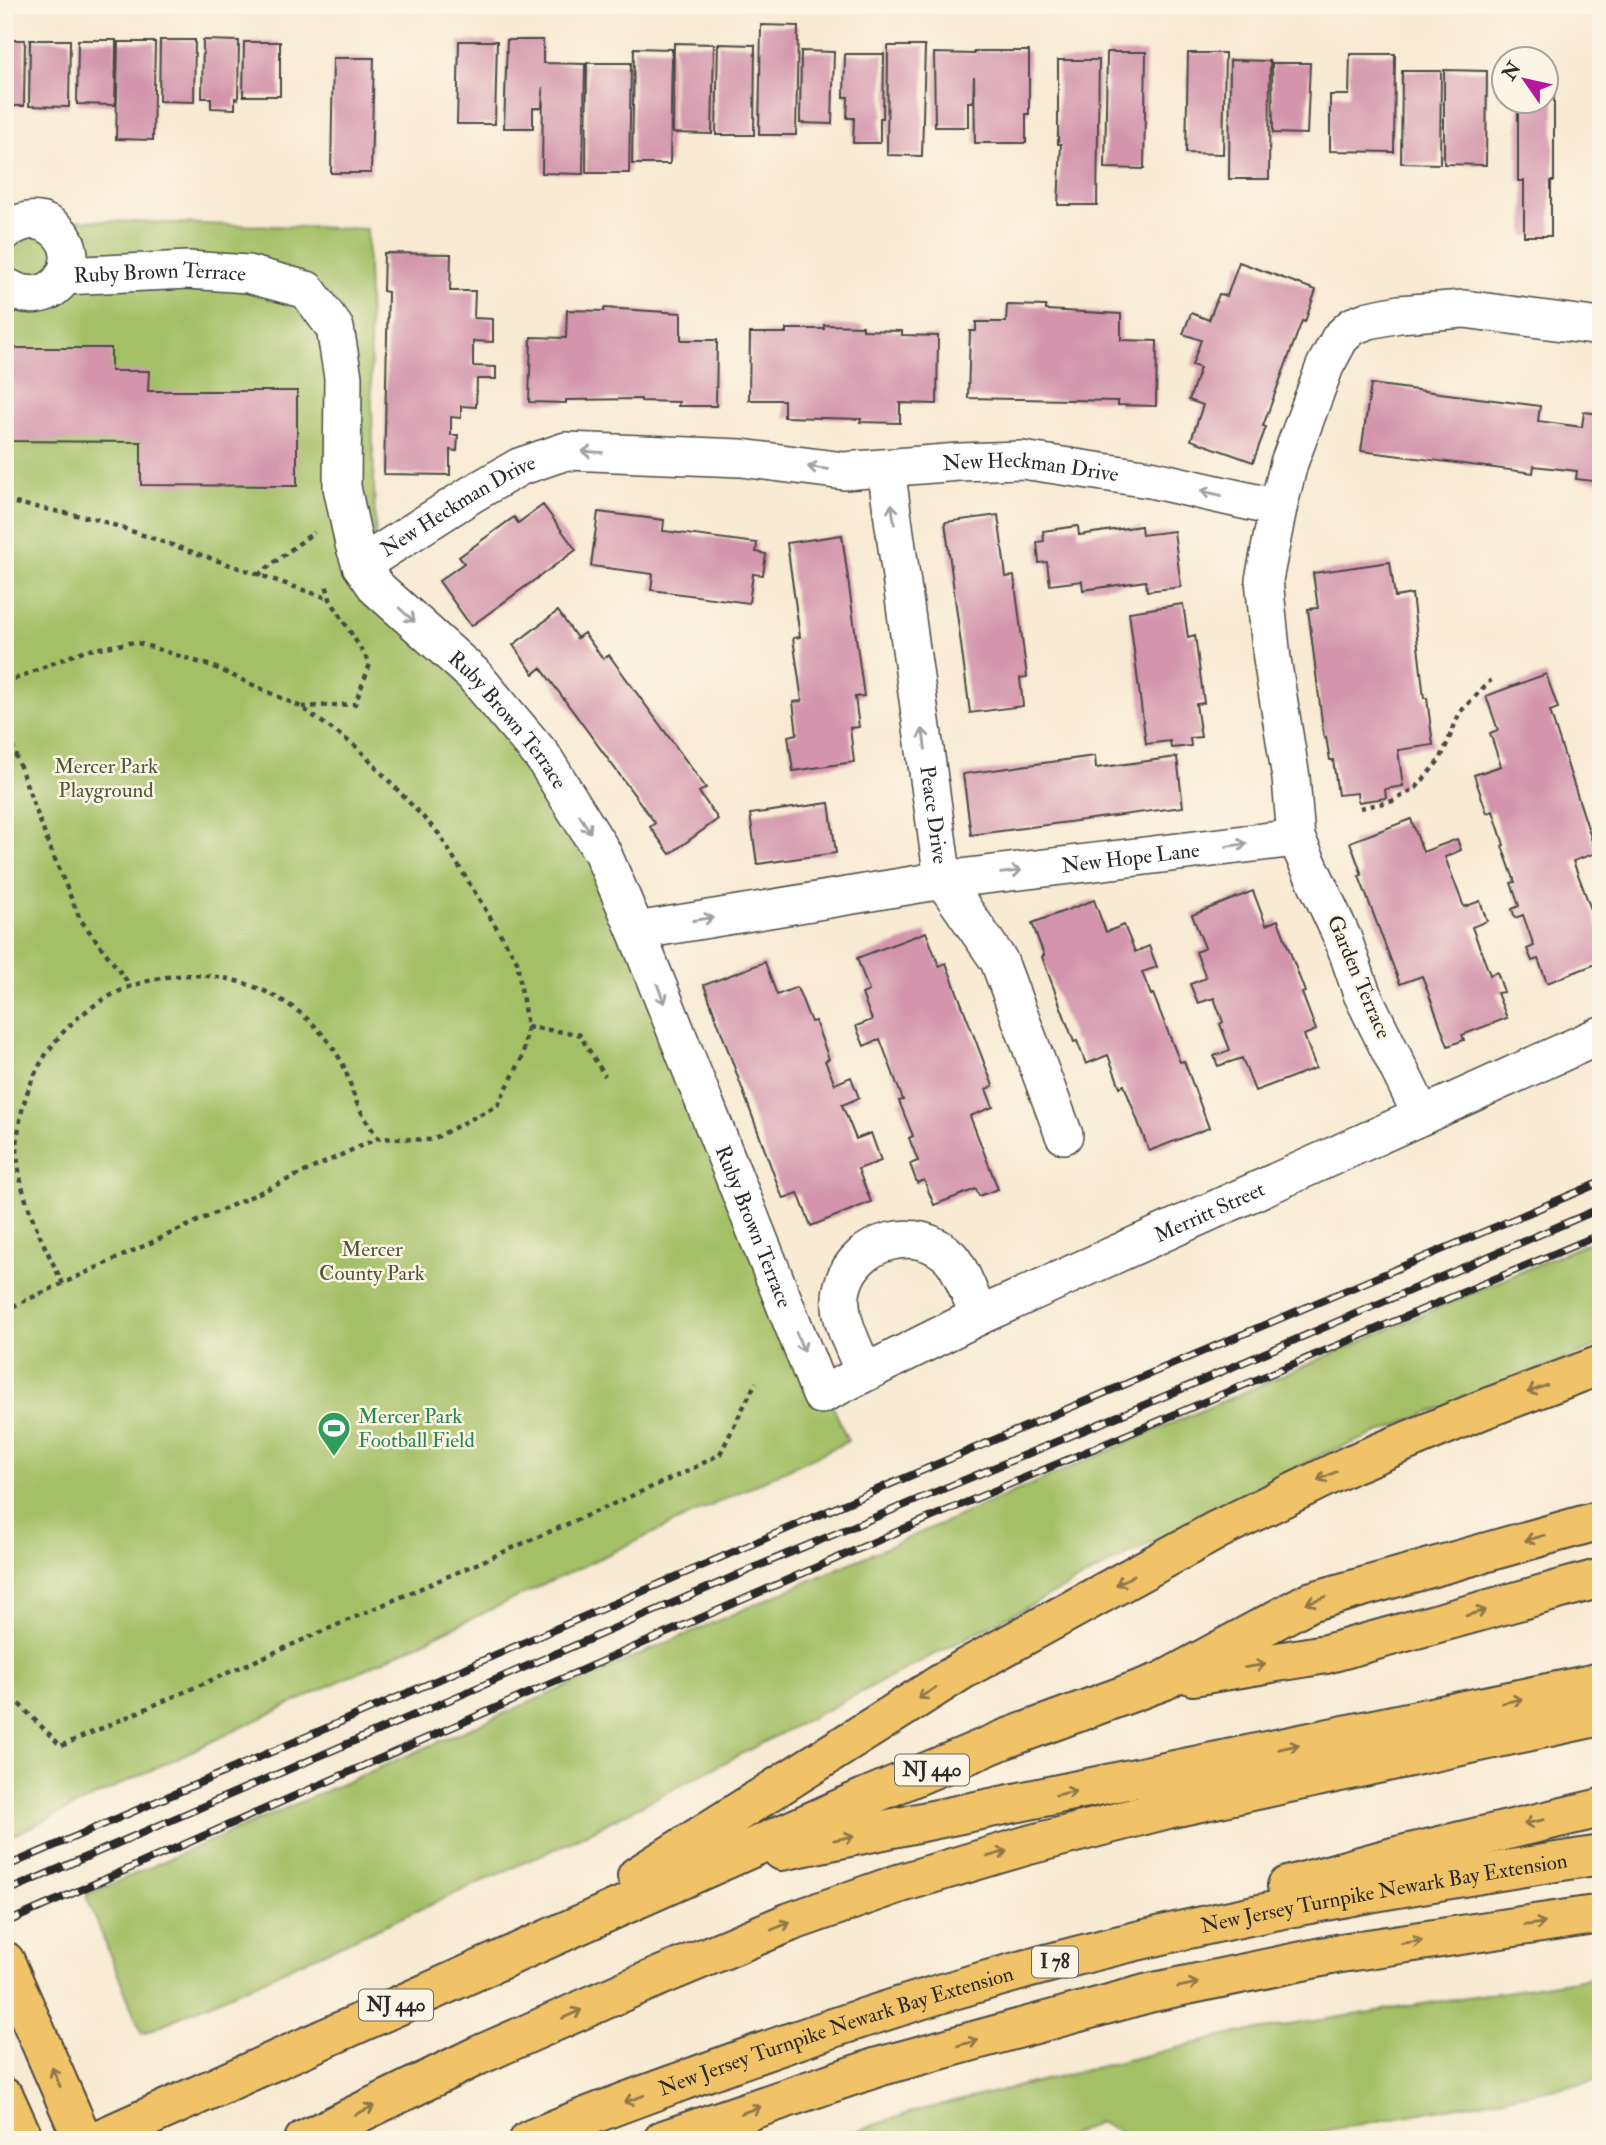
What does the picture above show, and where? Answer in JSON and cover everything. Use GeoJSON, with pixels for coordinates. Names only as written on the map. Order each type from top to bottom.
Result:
{"type":"FeatureCollection","features":[{"type":"Feature","properties":{"kind":"main road"},"geometry":{"type":"LineString","coordinates":[[523,1948],[964,1669],[1217,1530],[1352,1464],[1601,1364]]}},
{"type":"Feature","properties":{"kind":"main road","name":"NJ 440"},"geometry":{"type":"LineString","coordinates":[[97,2140],[705,1867],[1005,1739],[1163,1681],[1309,1602],[1601,1520]]}},
{"type":"Feature","properties":{"kind":"main road","name":"NJ 440"},"geometry":{"type":"LineString","coordinates":[[1163,1681],[1326,1654],[1601,1578]]}},
{"type":"Feature","properties":{"kind":"main road"},"geometry":{"type":"LineString","coordinates":[[705,1867],[1601,1682]]}},
{"type":"Feature","properties":{"kind":"main road"},"geometry":{"type":"LineString","coordinates":[[304,2140],[477,2056],[629,1989],[790,1922],[898,1884],[1025,1846],[1168,1809],[1601,1716]]}},
{"type":"Feature","properties":{"kind":"main road"},"geometry":{"type":"LineString","coordinates":[[1043,1964],[1255,1895],[1419,1850],[1601,1808]]}},
{"type":"Feature","properties":{"kind":"main road","name":"New Jersey Turnpike Newark Bay Extension"},"geometry":{"type":"LineString","coordinates":[[529,2140],[728,2064],[867,2016],[1043,1964],[1193,1929],[1409,1885],[1601,1855]]}},
{"type":"Feature","properties":{"kind":"main road"},"geometry":{"type":"LineString","coordinates":[[663,2140],[878,2067],[1149,1993],[1341,1953],[1601,1914]]}},
{"type":"Feature","properties":{"kind":"main road"},"geometry":{"type":"LineString","coordinates":[[5,1961],[83,2140]]}},
{"type":"Feature","properties":{"kind":"main road"},"geometry":{"type":"LineString","coordinates":[[5,2098],[24,2140]]}},
{"type":"Feature","properties":{"kind":"street"},"geometry":{"type":"LineString","coordinates":[[5,231],[17,223],[31,220],[46,223],[58,231],[66,243],[69,258],[64,276],[47,293],[32,296],[5,286]]}},
{"type":"Feature","properties":{"kind":"street","name":"Ruby Brown Terrace"},"geometry":{"type":"LineString","coordinates":[[64,276],[188,270],[248,274],[307,290],[335,328],[343,377],[342,486],[361,565],[377,588],[473,674],[543,757],[602,852],[821,1395]]}},
{"type":"Feature","properties":{"kind":"street"},"geometry":{"type":"LineString","coordinates":[[1296,838],[1291,778],[1272,659],[1264,580],[1289,463],[1325,366],[1340,338],[1353,326],[1369,320],[1399,314],[1464,309],[1601,327]]}},
{"type":"Feature","properties":{"kind":"street","name":"New Heckman Drive"},"geometry":{"type":"LineString","coordinates":[[361,565],[519,467],[566,451],[741,458],[844,471],[1022,460],[1150,479],[1278,508]]}},
{"type":"Feature","properties":{"kind":"street","name":"Peace Drive"},"geometry":{"type":"LineString","coordinates":[[886,468],[943,880],[999,961],[1064,1135]]}},
{"type":"Feature","properties":{"kind":"street","name":"New Hope Lane"},"geometry":{"type":"LineString","coordinates":[[636,931],[943,880],[1296,838]]}},
{"type":"Feature","properties":{"kind":"street","name":"Garden Terrace"},"geometry":{"type":"LineString","coordinates":[[1296,838],[1343,939],[1362,994],[1422,1116]]}},
{"type":"Feature","properties":{"kind":"street","name":"Merritt Street"},"geometry":{"type":"LineString","coordinates":[[821,1395],[979,1315],[1601,1035]]}},
{"type":"Feature","properties":{"kind":"street"},"geometry":{"type":"LineString","coordinates":[[864,1372],[841,1312],[842,1285],[855,1261],[877,1245],[903,1238],[930,1243],[952,1258],[979,1315]]}},
{"type":"Feature","properties":{"kind":"path"},"geometry":{"type":"LineString","coordinates":[[5,501],[96,519],[330,599]]}},
{"type":"Feature","properties":{"kind":"path"},"geometry":{"type":"LineString","coordinates":[[258,575],[314,532],[317,545]]}},
{"type":"Feature","properties":{"kind":"path"},"geometry":{"type":"LineString","coordinates":[[301,707],[355,704],[370,664],[330,599],[324,572]]}},
{"type":"Feature","properties":{"kind":"path"},"geometry":{"type":"LineString","coordinates":[[5,683],[83,651],[135,642],[214,667],[301,707],[358,748],[439,834],[517,961],[527,1027],[523,1056],[498,1105],[431,1140],[378,1138],[5,1310]]}},
{"type":"Feature","properties":{"kind":"path"},"geometry":{"type":"LineString","coordinates":[[1360,808],[1393,801],[1416,788],[1441,758],[1460,712],[1491,680]]}},
{"type":"Feature","properties":{"kind":"path"},"geometry":{"type":"LineString","coordinates":[[5,726],[48,843],[80,919],[130,985]]}},
{"type":"Feature","properties":{"kind":"path"},"geometry":{"type":"LineString","coordinates":[[64,1284],[38,1230],[21,1184],[18,1135],[28,1087],[52,1044],[78,1017],[130,985],[179,975],[228,978],[274,995],[313,1025],[343,1064],[360,1110],[378,1138]]}},
{"type":"Feature","properties":{"kind":"path"},"geometry":{"type":"LineString","coordinates":[[527,1027],[579,1034],[605,1076]]}},
{"type":"Feature","properties":{"kind":"path"},"geometry":{"type":"LineString","coordinates":[[5,1690],[61,1746],[686,1472],[720,1454],[756,1382]]}},
{"type":"Feature","properties":{"kind":"green space","name":"Mercer County Park"},"geometry":{"type":"Polygon","coordinates":[[[5,218],[367,229],[377,588],[567,788],[848,1441],[5,1839],[5,218]]]}},
{"type":"Feature","properties":{"kind":"green space"},"geometry":{"type":"Polygon","coordinates":[[[1601,1237],[1601,1345],[1322,1455],[572,1841],[142,2034],[86,1895],[1601,1237]]]}},
{"type":"Feature","properties":{"kind":"green space"},"geometry":{"type":"Polygon","coordinates":[[[1601,1976],[1601,2080],[1274,2140],[1143,2140],[1098,2122],[1062,2140],[832,2140],[909,2113],[1238,2033],[1601,1976]]]}},
{"type":"Feature","properties":{"kind":"building"},"geometry":{"type":"Polygon","coordinates":[[[761,25],[798,26],[796,135],[759,135],[761,25]]]}},
{"type":"Feature","properties":{"kind":"building"},"geometry":{"type":"Polygon","coordinates":[[[5,40],[25,40],[24,106],[5,106],[5,40]]]}},
{"type":"Feature","properties":{"kind":"building"},"geometry":{"type":"Polygon","coordinates":[[[30,40],[70,40],[69,107],[29,106],[30,40]]]}},
{"type":"Feature","properties":{"kind":"building"},"geometry":{"type":"Polygon","coordinates":[[[78,40],[116,40],[115,105],[77,104],[78,40]]]}},
{"type":"Feature","properties":{"kind":"building"},"geometry":{"type":"Polygon","coordinates":[[[160,40],[195,40],[194,102],[159,101],[160,40]]]}},
{"type":"Feature","properties":{"kind":"building"},"geometry":{"type":"Polygon","coordinates":[[[203,40],[239,41],[238,99],[235,98],[235,109],[211,108],[211,98],[202,98],[203,40]]]}},
{"type":"Feature","properties":{"kind":"building"},"geometry":{"type":"Polygon","coordinates":[[[507,40],[543,40],[543,63],[585,64],[583,174],[542,173],[543,87],[542,108],[533,108],[533,128],[504,128],[507,40]]]}},
{"type":"Feature","properties":{"kind":"building"},"geometry":{"type":"Polygon","coordinates":[[[459,41],[497,41],[495,124],[457,124],[459,41]]]}},
{"type":"Feature","properties":{"kind":"building"},"geometry":{"type":"Polygon","coordinates":[[[118,42],[155,42],[153,140],[116,139],[118,42]]]}},
{"type":"Feature","properties":{"kind":"building"},"geometry":{"type":"Polygon","coordinates":[[[244,42],[280,42],[280,96],[243,96],[244,42]]]}},
{"type":"Feature","properties":{"kind":"building"},"geometry":{"type":"Polygon","coordinates":[[[674,43],[714,44],[712,134],[673,133],[674,43]]]}},
{"type":"Feature","properties":{"kind":"building"},"geometry":{"type":"Polygon","coordinates":[[[718,44],[755,45],[754,135],[716,135],[718,44]]]}},
{"type":"Feature","properties":{"kind":"building"},"geometry":{"type":"Polygon","coordinates":[[[888,46],[925,46],[922,156],[887,155],[888,46]]]}},
{"type":"Feature","properties":{"kind":"building"},"geometry":{"type":"Polygon","coordinates":[[[634,48],[672,49],[670,164],[632,164],[634,48]]]}},
{"type":"Feature","properties":{"kind":"building"},"geometry":{"type":"Polygon","coordinates":[[[801,51],[834,52],[832,124],[800,123],[801,51]]]}},
{"type":"Feature","properties":{"kind":"building"},"geometry":{"type":"Polygon","coordinates":[[[974,51],[1029,51],[1026,143],[975,143],[974,76],[973,102],[968,102],[968,127],[935,127],[934,53],[974,54],[974,51]]]}},
{"type":"Feature","properties":{"kind":"building"},"geometry":{"type":"Polygon","coordinates":[[[1107,52],[1146,52],[1144,169],[1105,168],[1107,52]]]}},
{"type":"Feature","properties":{"kind":"building"},"geometry":{"type":"Polygon","coordinates":[[[1188,53],[1225,53],[1223,154],[1186,153],[1188,53]]]}},
{"type":"Feature","properties":{"kind":"building"},"geometry":{"type":"Polygon","coordinates":[[[845,54],[884,54],[880,143],[853,143],[854,118],[847,118],[848,97],[844,97],[845,54]]]}},
{"type":"Feature","properties":{"kind":"building"},"geometry":{"type":"Polygon","coordinates":[[[1350,54],[1395,54],[1394,152],[1330,151],[1330,95],[1349,95],[1350,54]]]}},
{"type":"Feature","properties":{"kind":"building"},"geometry":{"type":"Polygon","coordinates":[[[333,58],[374,58],[371,173],[331,173],[333,58]]]}},
{"type":"Feature","properties":{"kind":"building"},"geometry":{"type":"Polygon","coordinates":[[[1058,60],[1099,60],[1097,205],[1058,205],[1061,144],[1058,144],[1058,60]]]}},
{"type":"Feature","properties":{"kind":"building"},"geometry":{"type":"Polygon","coordinates":[[[1230,60],[1270,61],[1269,179],[1229,179],[1230,60]]]}},
{"type":"Feature","properties":{"kind":"building"},"geometry":{"type":"Polygon","coordinates":[[[587,63],[631,63],[629,173],[586,173],[587,63]]]}},
{"type":"Feature","properties":{"kind":"building"},"geometry":{"type":"Polygon","coordinates":[[[1272,63],[1310,63],[1307,134],[1273,133],[1272,63]]]}},
{"type":"Feature","properties":{"kind":"building"},"geometry":{"type":"Polygon","coordinates":[[[1444,70],[1487,71],[1486,165],[1444,164],[1444,70]]]}},
{"type":"Feature","properties":{"kind":"building"},"geometry":{"type":"Polygon","coordinates":[[[1402,71],[1441,71],[1440,164],[1401,163],[1402,71]]]}},
{"type":"Feature","properties":{"kind":"building"},"geometry":{"type":"Polygon","coordinates":[[[1518,116],[1554,116],[1551,236],[1524,236],[1524,181],[1518,181],[1518,116]]]}},
{"type":"Feature","properties":{"kind":"building"},"geometry":{"type":"Polygon","coordinates":[[[384,253],[451,254],[450,291],[475,291],[474,318],[493,319],[493,342],[473,341],[473,366],[496,367],[496,379],[477,379],[476,407],[461,406],[461,418],[451,417],[451,435],[458,435],[457,451],[450,450],[450,475],[384,474],[388,292],[383,291],[384,253]]]}},
{"type":"Feature","properties":{"kind":"building"},"geometry":{"type":"Polygon","coordinates":[[[1239,262],[1316,290],[1263,426],[1266,427],[1253,462],[1191,440],[1203,405],[1189,400],[1200,368],[1192,365],[1201,340],[1183,334],[1191,313],[1209,320],[1219,294],[1227,296],[1239,262]]]}},
{"type":"Feature","properties":{"kind":"building"},"geometry":{"type":"Polygon","coordinates":[[[1007,305],[1121,314],[1121,340],[1157,341],[1156,406],[1118,405],[1118,401],[968,398],[970,331],[976,331],[976,322],[1006,322],[1007,305]]]}},
{"type":"Feature","properties":{"kind":"building"},"geometry":{"type":"Polygon","coordinates":[[[604,308],[681,313],[681,340],[717,340],[716,406],[678,406],[679,402],[641,399],[529,402],[531,337],[566,338],[567,310],[604,311],[604,308]]]}},
{"type":"Feature","properties":{"kind":"building"},"geometry":{"type":"Polygon","coordinates":[[[824,325],[863,326],[863,330],[902,331],[902,335],[938,336],[937,404],[900,403],[900,423],[784,417],[784,400],[749,400],[750,333],[824,329],[824,325]]]}},
{"type":"Feature","properties":{"kind":"building"},"geometry":{"type":"Polygon","coordinates":[[[5,348],[111,348],[111,371],[149,371],[148,391],[297,391],[297,486],[141,485],[141,442],[5,441],[5,348]]]}},
{"type":"Feature","properties":{"kind":"building"},"geometry":{"type":"Polygon","coordinates":[[[1371,384],[1540,406],[1538,421],[1582,427],[1584,412],[1601,414],[1601,482],[1576,479],[1577,471],[1534,466],[1533,473],[1361,451],[1371,384]]]}},
{"type":"Feature","properties":{"kind":"building"},"geometry":{"type":"Polygon","coordinates":[[[543,505],[576,550],[471,626],[439,581],[464,563],[459,557],[514,517],[518,523],[543,505]]]}},
{"type":"Feature","properties":{"kind":"building"},"geometry":{"type":"Polygon","coordinates":[[[598,512],[664,520],[663,531],[757,543],[756,552],[766,554],[763,575],[753,574],[749,603],[651,590],[653,574],[591,566],[598,512]]]}},
{"type":"Feature","properties":{"kind":"building"},"geometry":{"type":"Polygon","coordinates":[[[998,515],[1006,577],[1014,576],[1027,677],[1020,678],[1023,706],[970,713],[945,522],[998,515]]]}},
{"type":"Feature","properties":{"kind":"building"},"geometry":{"type":"Polygon","coordinates":[[[1078,526],[1079,535],[1141,526],[1142,535],[1174,531],[1181,587],[1147,591],[1146,581],[1083,590],[1082,581],[1050,585],[1047,562],[1039,563],[1037,542],[1044,541],[1043,531],[1078,526]]]}},
{"type":"Feature","properties":{"kind":"building"},"geometry":{"type":"Polygon","coordinates":[[[842,535],[864,696],[855,697],[859,727],[850,728],[854,762],[793,771],[788,736],[797,734],[793,702],[802,701],[793,638],[800,637],[787,543],[842,535]]]}},
{"type":"Feature","properties":{"kind":"building"},"geometry":{"type":"Polygon","coordinates":[[[1390,562],[1395,597],[1412,594],[1424,698],[1427,698],[1433,745],[1398,750],[1403,786],[1385,789],[1386,798],[1358,802],[1357,793],[1338,795],[1333,760],[1330,760],[1326,737],[1324,738],[1308,609],[1318,608],[1313,573],[1390,562]]]}},
{"type":"Feature","properties":{"kind":"building"},"geometry":{"type":"Polygon","coordinates":[[[1183,604],[1188,637],[1195,635],[1204,703],[1196,704],[1201,737],[1190,738],[1191,746],[1171,748],[1170,741],[1146,744],[1129,612],[1183,604]]]}},
{"type":"Feature","properties":{"kind":"building"},"geometry":{"type":"Polygon","coordinates":[[[558,611],[577,638],[584,633],[603,659],[609,655],[706,788],[699,792],[718,819],[670,854],[650,827],[655,823],[541,668],[534,674],[513,645],[558,611]]]}},
{"type":"Feature","properties":{"kind":"building"},"geometry":{"type":"Polygon","coordinates":[[[1546,674],[1558,708],[1550,711],[1596,853],[1573,861],[1601,936],[1601,962],[1547,983],[1538,959],[1532,961],[1527,949],[1534,946],[1523,915],[1515,918],[1512,909],[1519,906],[1511,883],[1515,882],[1493,811],[1487,813],[1474,775],[1501,766],[1490,733],[1498,730],[1486,696],[1546,674]]]}},
{"type":"Feature","properties":{"kind":"building"},"geometry":{"type":"Polygon","coordinates":[[[1095,756],[1096,768],[1177,757],[1183,807],[971,835],[963,774],[1095,756]]]}},
{"type":"Feature","properties":{"kind":"building"},"geometry":{"type":"Polygon","coordinates":[[[829,803],[836,853],[757,864],[750,814],[829,803]]]}},
{"type":"Feature","properties":{"kind":"building"},"geometry":{"type":"Polygon","coordinates":[[[1411,819],[1423,852],[1457,839],[1461,850],[1445,857],[1464,907],[1480,901],[1487,921],[1472,927],[1490,975],[1497,972],[1504,992],[1497,993],[1507,1018],[1462,1035],[1464,1040],[1448,1046],[1422,976],[1400,984],[1359,876],[1362,875],[1350,842],[1411,819]]]}},
{"type":"Feature","properties":{"kind":"building"},"geometry":{"type":"Polygon","coordinates":[[[1253,891],[1266,925],[1278,920],[1316,1030],[1304,1035],[1316,1068],[1255,1091],[1242,1058],[1218,1066],[1214,1056],[1230,1050],[1220,1024],[1223,1022],[1214,998],[1198,1003],[1190,984],[1206,978],[1196,952],[1205,948],[1192,915],[1253,891]]]}},
{"type":"Feature","properties":{"kind":"building"},"geometry":{"type":"Polygon","coordinates":[[[1094,900],[1106,932],[1124,925],[1135,952],[1149,946],[1157,967],[1142,972],[1180,1062],[1184,1061],[1209,1128],[1149,1151],[1124,1085],[1120,1087],[1108,1055],[1086,1064],[1077,1041],[1074,1042],[1032,923],[1094,900]]]}},
{"type":"Feature","properties":{"kind":"building"},"geometry":{"type":"Polygon","coordinates":[[[926,932],[939,966],[946,963],[993,1086],[986,1089],[993,1107],[970,1116],[998,1189],[979,1196],[976,1189],[934,1205],[924,1180],[917,1183],[910,1164],[918,1161],[909,1138],[913,1136],[899,1101],[903,1100],[880,1039],[864,1046],[856,1026],[872,1020],[862,994],[869,991],[857,958],[926,932]]]}},
{"type":"Feature","properties":{"kind":"building"},"geometry":{"type":"Polygon","coordinates":[[[765,962],[777,995],[797,987],[811,1022],[815,1021],[829,1059],[825,1061],[835,1084],[851,1077],[859,1098],[842,1105],[856,1139],[871,1133],[881,1161],[858,1169],[871,1202],[811,1226],[798,1193],[784,1198],[781,1194],[704,985],[765,962]]]}},
{"type":"Feature","properties":{"kind":"railway"},"geometry":{"type":"LineString","coordinates":[[5,1867],[893,1483],[1601,1182]]}},
{"type":"Feature","properties":{"kind":"railway"},"geometry":{"type":"LineString","coordinates":[[5,1892],[770,1561],[1135,1409],[1601,1208]]}},
{"type":"Feature","properties":{"kind":"railway"},"geometry":{"type":"LineString","coordinates":[[5,1923],[906,1528],[1601,1234]]}},
{"type":"Feature","properties":{"kind":"place","name":"Mercer Park Football Field"},"geometry":{"type":"Point","coordinates":[334,1458]}},
{"type":"Feature","properties":{"kind":"park label","name":"Mercer Park Playground"},"geometry":{"type":"Point","coordinates":[106,778]}}]}
